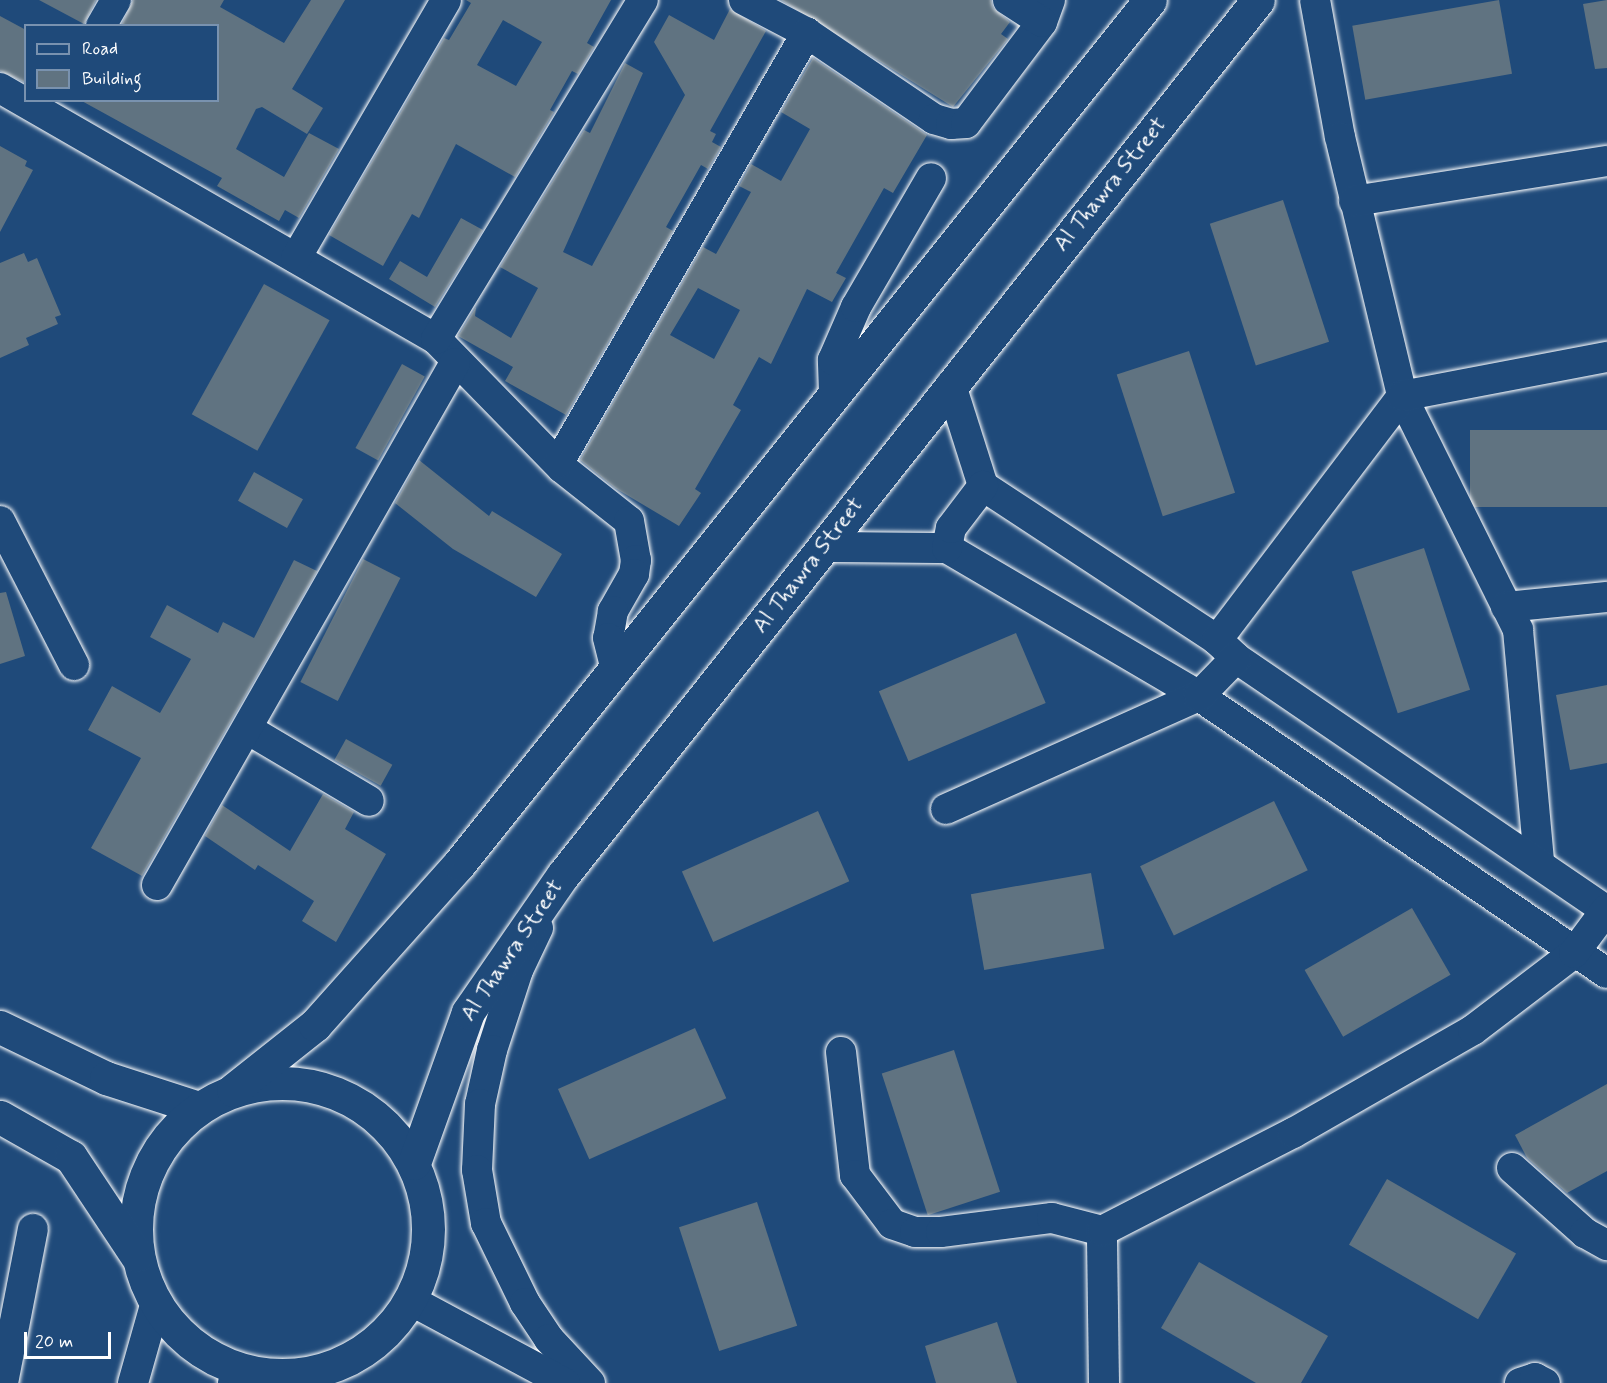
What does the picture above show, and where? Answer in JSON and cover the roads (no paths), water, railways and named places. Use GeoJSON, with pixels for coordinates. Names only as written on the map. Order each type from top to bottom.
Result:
{"type":"FeatureCollection","features":[{"type":"Feature","properties":{"kind":"main road"},"geometry":{"type":"LineString","coordinates":[[137,1258],[136,1214],[147,1171],[170,1134],[199,1108],[232,1090],[315,1025],[459,864],[1150,0]]}},
{"type":"Feature","properties":{"kind":"main road","name":"Al Thawra Street"},"geometry":{"type":"LineString","coordinates":[[414,1163],[468,1012],[563,875],[1258,0]]}},
{"type":"Feature","properties":{"kind":"main road"},"geometry":{"type":"LineString","coordinates":[[0,1028],[106,1078],[199,1108]]}},
{"type":"Feature","properties":{"kind":"main road"},"geometry":{"type":"LineString","coordinates":[[0,1117],[71,1157],[137,1258],[155,1305],[180,1336],[246,1380],[297,1376],[342,1363],[382,1337],[410,1300],[426,1256],[428,1209],[414,1163],[390,1128],[356,1101],[317,1086],[274,1082],[232,1090]]}},
{"type":"Feature","properties":{"kind":"street"},"geometry":{"type":"LineString","coordinates":[[102,24],[116,0]]}},
{"type":"Feature","properties":{"kind":"street"},"geometry":{"type":"LineString","coordinates":[[296,258],[446,0]]}},
{"type":"Feature","properties":{"kind":"street"},"geometry":{"type":"LineString","coordinates":[[436,339],[643,0]]}},
{"type":"Feature","properties":{"kind":"street"},"geometry":{"type":"LineString","coordinates":[[744,0],[807,33],[934,119],[951,124],[966,123],[1046,11],[1008,0]]}},
{"type":"Feature","properties":{"kind":"street"},"geometry":{"type":"LineString","coordinates":[[1315,0],[1354,201],[1402,396],[1518,630],[1539,863]]}},
{"type":"Feature","properties":{"kind":"street"},"geometry":{"type":"LineString","coordinates":[[559,462],[807,33]]}},
{"type":"Feature","properties":{"kind":"street"},"geometry":{"type":"LineString","coordinates":[[0,88],[24,97]]}},
{"type":"Feature","properties":{"kind":"street"},"geometry":{"type":"LineString","coordinates":[[36,102],[52,108],[296,258],[436,339],[455,363],[559,462],[629,521],[633,534],[634,574],[613,611],[608,638],[615,667]]}},
{"type":"Feature","properties":{"kind":"street"},"geometry":{"type":"LineString","coordinates":[[1354,201],[1607,161]]}},
{"type":"Feature","properties":{"kind":"street"},"geometry":{"type":"LineString","coordinates":[[834,393],[833,360],[856,307],[931,178]]}},
{"type":"Feature","properties":{"kind":"street"},"geometry":{"type":"LineString","coordinates":[[946,809],[1199,696],[1226,649],[1402,396],[1607,357]]}},
{"type":"Feature","properties":{"kind":"street"},"geometry":{"type":"LineString","coordinates":[[157,885],[249,729],[455,363]]}},
{"type":"Feature","properties":{"kind":"street"},"geometry":{"type":"LineString","coordinates":[[841,1052],[855,1175],[892,1224],[915,1232],[940,1232],[1052,1218],[1102,1231],[1293,1133],[1473,1030],[1574,953],[1606,910],[1226,649],[983,486],[951,385]]}},
{"type":"Feature","properties":{"kind":"street"},"geometry":{"type":"LineString","coordinates":[[947,548],[960,513],[983,486]]}},
{"type":"Feature","properties":{"kind":"street"},"geometry":{"type":"LineString","coordinates":[[2,530],[74,665]]}},
{"type":"Feature","properties":{"kind":"street"},"geometry":{"type":"LineString","coordinates":[[824,547],[947,548],[1199,696],[1574,953],[1607,973]]}},
{"type":"Feature","properties":{"kind":"street"},"geometry":{"type":"LineString","coordinates":[[1506,607],[1607,597]]}},
{"type":"Feature","properties":{"kind":"street"},"geometry":{"type":"LineString","coordinates":[[249,729],[369,801]]}},
{"type":"Feature","properties":{"kind":"street"},"geometry":{"type":"LineString","coordinates":[[563,875],[518,970],[492,1050],[480,1104],[477,1170],[486,1223],[525,1303],[549,1339],[590,1383]]}},
{"type":"Feature","properties":{"kind":"street"},"geometry":{"type":"LineString","coordinates":[[1512,1168],[1585,1233],[1607,1245]]}},
{"type":"Feature","properties":{"kind":"street"},"geometry":{"type":"LineString","coordinates":[[4,1369],[33,1229]]}},
{"type":"Feature","properties":{"kind":"street"},"geometry":{"type":"LineString","coordinates":[[1102,1231],[1104,1383]]}},
{"type":"Feature","properties":{"kind":"street"},"geometry":{"type":"LineString","coordinates":[[410,1300],[565,1383]]}},
{"type":"Feature","properties":{"kind":"street"},"geometry":{"type":"LineString","coordinates":[[133,1383],[155,1305]]}},
{"type":"Feature","properties":{"kind":"street"},"geometry":{"type":"LineString","coordinates":[[1520,1383],[1535,1378],[1545,1383]]}}]}
